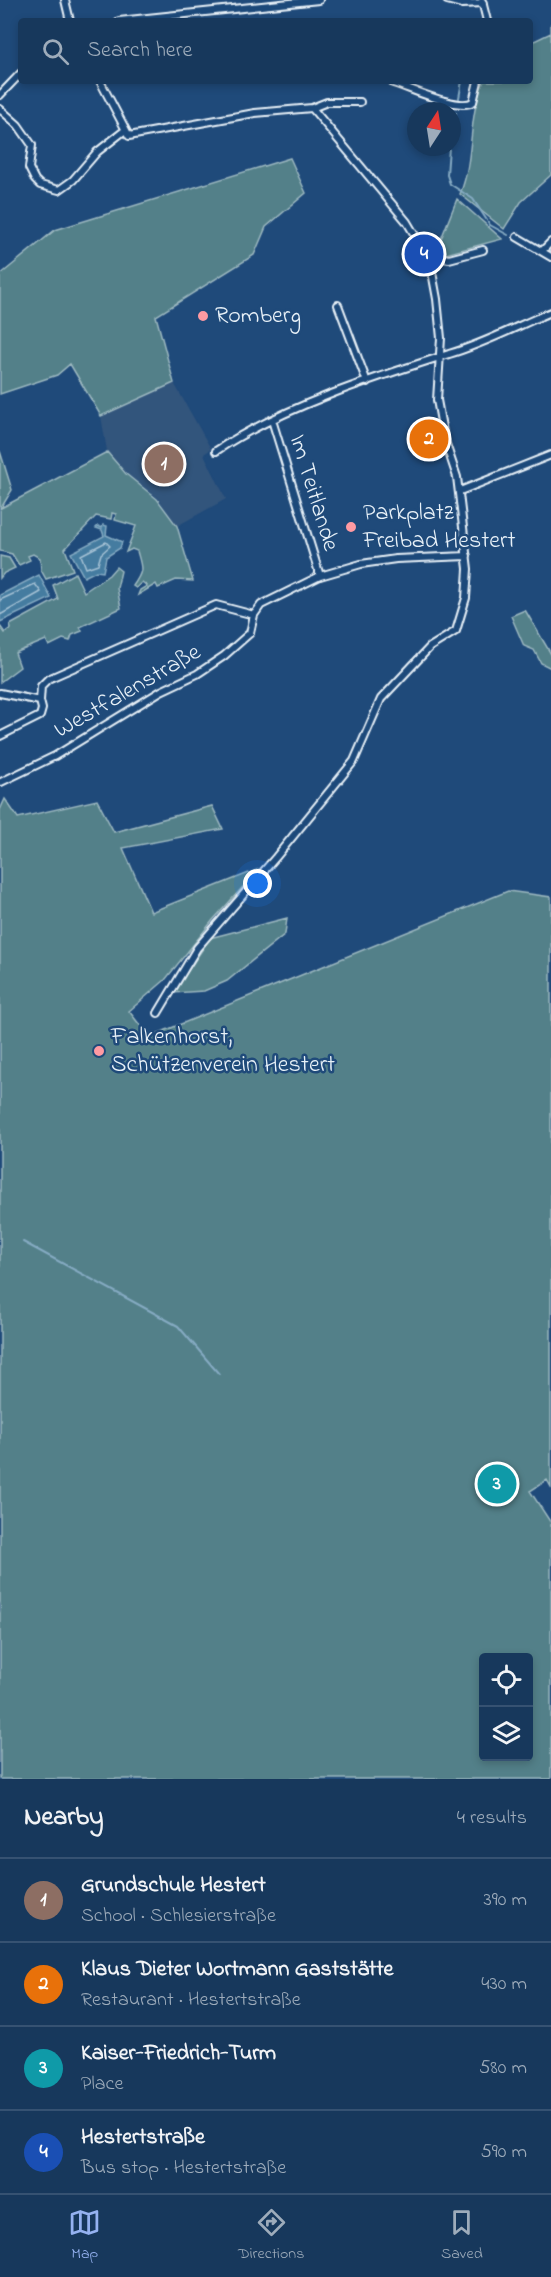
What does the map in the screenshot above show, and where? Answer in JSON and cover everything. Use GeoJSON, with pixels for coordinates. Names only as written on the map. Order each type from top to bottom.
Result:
{"type":"FeatureCollection","features":[{"type":"Feature","properties":{"kind":"street"},"geometry":{"type":"LineString","coordinates":[[65,0],[69,18]]}},
{"type":"Feature","properties":{"kind":"street"},"geometry":{"type":"LineString","coordinates":[[148,18],[319,0]]}},
{"type":"Feature","properties":{"kind":"street"},"geometry":{"type":"LineString","coordinates":[[447,0],[462,3],[482,2],[487,18]]}},
{"type":"Feature","properties":{"kind":"street"},"geometry":{"type":"LineString","coordinates":[[0,94],[18,76]]}},
{"type":"Feature","properties":{"kind":"street"},"geometry":{"type":"LineString","coordinates":[[101,84],[124,131],[133,137],[255,113],[312,108],[327,102],[360,102]]}},
{"type":"Feature","properties":{"kind":"street"},"geometry":{"type":"LineString","coordinates":[[396,84],[455,104],[469,105],[473,102],[477,84]]}},
{"type":"Feature","properties":{"kind":"street"},"geometry":{"type":"LineString","coordinates":[[158,1013],[197,948],[276,857],[354,761],[381,699],[430,647],[456,631],[466,598],[467,556],[460,491],[439,417],[437,400],[440,356],[437,298],[427,260],[407,222],[312,108]]}},
{"type":"Feature","properties":{"kind":"street"},"geometry":{"type":"LineString","coordinates":[[0,109],[18,125],[32,145],[29,168],[40,185],[53,190],[65,188],[97,152],[124,131]]}},
{"type":"Feature","properties":{"kind":"street"},"geometry":{"type":"LineString","coordinates":[[517,237],[551,257]]}},
{"type":"Feature","properties":{"kind":"street"},"geometry":{"type":"LineString","coordinates":[[542,251],[551,242]]}},
{"type":"Feature","properties":{"kind":"street"},"geometry":{"type":"LineString","coordinates":[[427,260],[438,257],[449,259],[483,250]]}},
{"type":"Feature","properties":{"kind":"street"},"geometry":{"type":"LineString","coordinates":[[338,305],[367,382]]}},
{"type":"Feature","properties":{"kind":"street"},"geometry":{"type":"LineString","coordinates":[[216,451],[248,430],[272,420],[367,382],[475,344],[551,312]]}},
{"type":"Feature","properties":{"kind":"street","name":"Im Teitlande"},"geometry":{"type":"LineString","coordinates":[[272,420],[320,576]]}},
{"type":"Feature","properties":{"kind":"street"},"geometry":{"type":"LineString","coordinates":[[460,491],[551,455]]}},
{"type":"Feature","properties":{"kind":"street","name":"Westfalenstraße"},"geometry":{"type":"LineString","coordinates":[[1,782],[55,756],[161,691],[197,674],[224,656],[250,633],[254,615],[261,605],[320,576],[361,564],[396,559],[467,556]]}},
{"type":"Feature","properties":{"kind":"street","name":"Westfalenstraße"},"geometry":{"type":"LineString","coordinates":[[0,736],[40,716],[41,686],[48,679],[216,605],[254,615]]}},
{"type":"Feature","properties":{"kind":"street","name":"Westfalenstraße"},"geometry":{"type":"LineString","coordinates":[[0,693],[40,701]]}},
{"type":"Feature","properties":{"kind":"shaded area"},"geometry":{"type":"Polygon","coordinates":[[[174,383],[211,449],[204,454],[226,499],[177,526],[158,498],[127,474],[107,451],[101,416],[174,383]]]}},
{"type":"Feature","properties":{"kind":"green space"},"geometry":{"type":"Polygon","coordinates":[[[551,33],[551,175],[521,202],[504,229],[460,194],[468,166],[475,109],[483,84],[533,84],[533,42],[551,33]]]}},
{"type":"Feature","properties":{"kind":"green space"},"geometry":{"type":"Polygon","coordinates":[[[290,158],[306,193],[266,227],[254,255],[156,316],[174,383],[101,416],[70,364],[57,375],[0,394],[0,275],[55,230],[290,158]]]}},
{"type":"Feature","properties":{"kind":"green space"},"geometry":{"type":"Polygon","coordinates":[[[457,199],[502,239],[446,254],[439,244],[457,199]]]}},
{"type":"Feature","properties":{"kind":"green space"},"geometry":{"type":"Polygon","coordinates":[[[0,451],[12,490],[1,508],[107,452],[126,474],[157,499],[177,526],[193,581],[176,580],[158,588],[156,584],[138,595],[140,590],[147,586],[142,582],[136,588],[133,586],[140,573],[140,562],[137,551],[132,549],[126,552],[136,526],[115,520],[116,514],[112,513],[111,519],[96,516],[65,549],[73,570],[46,579],[41,570],[40,558],[33,554],[28,556],[30,560],[19,565],[12,554],[0,551],[0,451]]]}},
{"type":"Feature","properties":{"kind":"green space"},"geometry":{"type":"Polygon","coordinates":[[[0,556],[9,558],[15,568],[4,573],[0,578],[0,556]]]}},
{"type":"Feature","properties":{"kind":"green space"},"geometry":{"type":"Polygon","coordinates":[[[116,567],[121,571],[117,588],[121,608],[80,627],[82,631],[72,635],[70,641],[63,639],[49,646],[46,640],[15,653],[20,667],[0,682],[0,626],[5,633],[11,629],[10,625],[58,599],[53,585],[75,573],[84,592],[109,575],[116,567]]]}},
{"type":"Feature","properties":{"kind":"green space"},"geometry":{"type":"Polygon","coordinates":[[[525,610],[551,654],[551,668],[541,663],[534,650],[524,646],[511,616],[525,610]]]}},
{"type":"Feature","properties":{"kind":"green space"},"geometry":{"type":"Polygon","coordinates":[[[5,799],[18,818],[97,800],[114,832],[212,806],[223,829],[123,848],[151,912],[259,869],[213,920],[165,980],[129,1011],[149,1037],[508,891],[551,897],[551,1487],[547,1480],[530,1491],[551,1523],[551,1779],[0,1779],[0,810],[5,799]]]}},
{"type":"Feature","properties":{"kind":"green space"},"geometry":{"type":"Polygon","coordinates":[[[287,918],[285,934],[227,981],[204,991],[173,993],[210,938],[287,918]]]}},
{"type":"Feature","properties":{"kind":"water"},"geometry":{"type":"Polygon","coordinates":[[[103,525],[107,526],[106,535],[122,542],[120,548],[106,557],[103,572],[96,571],[84,577],[71,553],[104,536],[102,530],[96,528],[98,526],[102,528],[103,525]]]}},
{"type":"Feature","properties":{"kind":"water"},"geometry":{"type":"Polygon","coordinates":[[[39,575],[51,598],[0,622],[0,595],[39,575]]]}},
{"type":"Feature","properties":{"kind":"waterway"},"geometry":{"type":"LineString","coordinates":[[459,98],[461,84]]}},
{"type":"Feature","properties":{"kind":"waterway"},"geometry":{"type":"LineString","coordinates":[[448,156],[447,175],[450,184],[473,199],[490,225],[508,235]]}},
{"type":"Feature","properties":{"kind":"waterway"},"geometry":{"type":"LineString","coordinates":[[23,1242],[178,1326],[219,1374]]}},
{"type":"Feature","properties":{"kind":"place","name":"Hestertstraße"},"geometry":{"type":"Point","coordinates":[424,254]}},
{"type":"Feature","properties":{"kind":"place","name":"Romberg"},"geometry":{"type":"Point","coordinates":[203,316]}},
{"type":"Feature","properties":{"kind":"place","name":"Klaus Dieter Wortmann Gaststätte"},"geometry":{"type":"Point","coordinates":[429,439]}},
{"type":"Feature","properties":{"kind":"place","name":"Grundschule Hestert"},"geometry":{"type":"Point","coordinates":[164,464]}},
{"type":"Feature","properties":{"kind":"place","name":"Parkplatz Freibad Hestert"},"geometry":{"type":"Point","coordinates":[351,527]}},
{"type":"Feature","properties":{"kind":"place","name":"Falkenhorst, Schützenverein Hestert"},"geometry":{"type":"Point","coordinates":[99,1051]}},
{"type":"Feature","properties":{"kind":"place","name":"Kaiser-Friedrich-Turm"},"geometry":{"type":"Point","coordinates":[497,1484]}}]}
